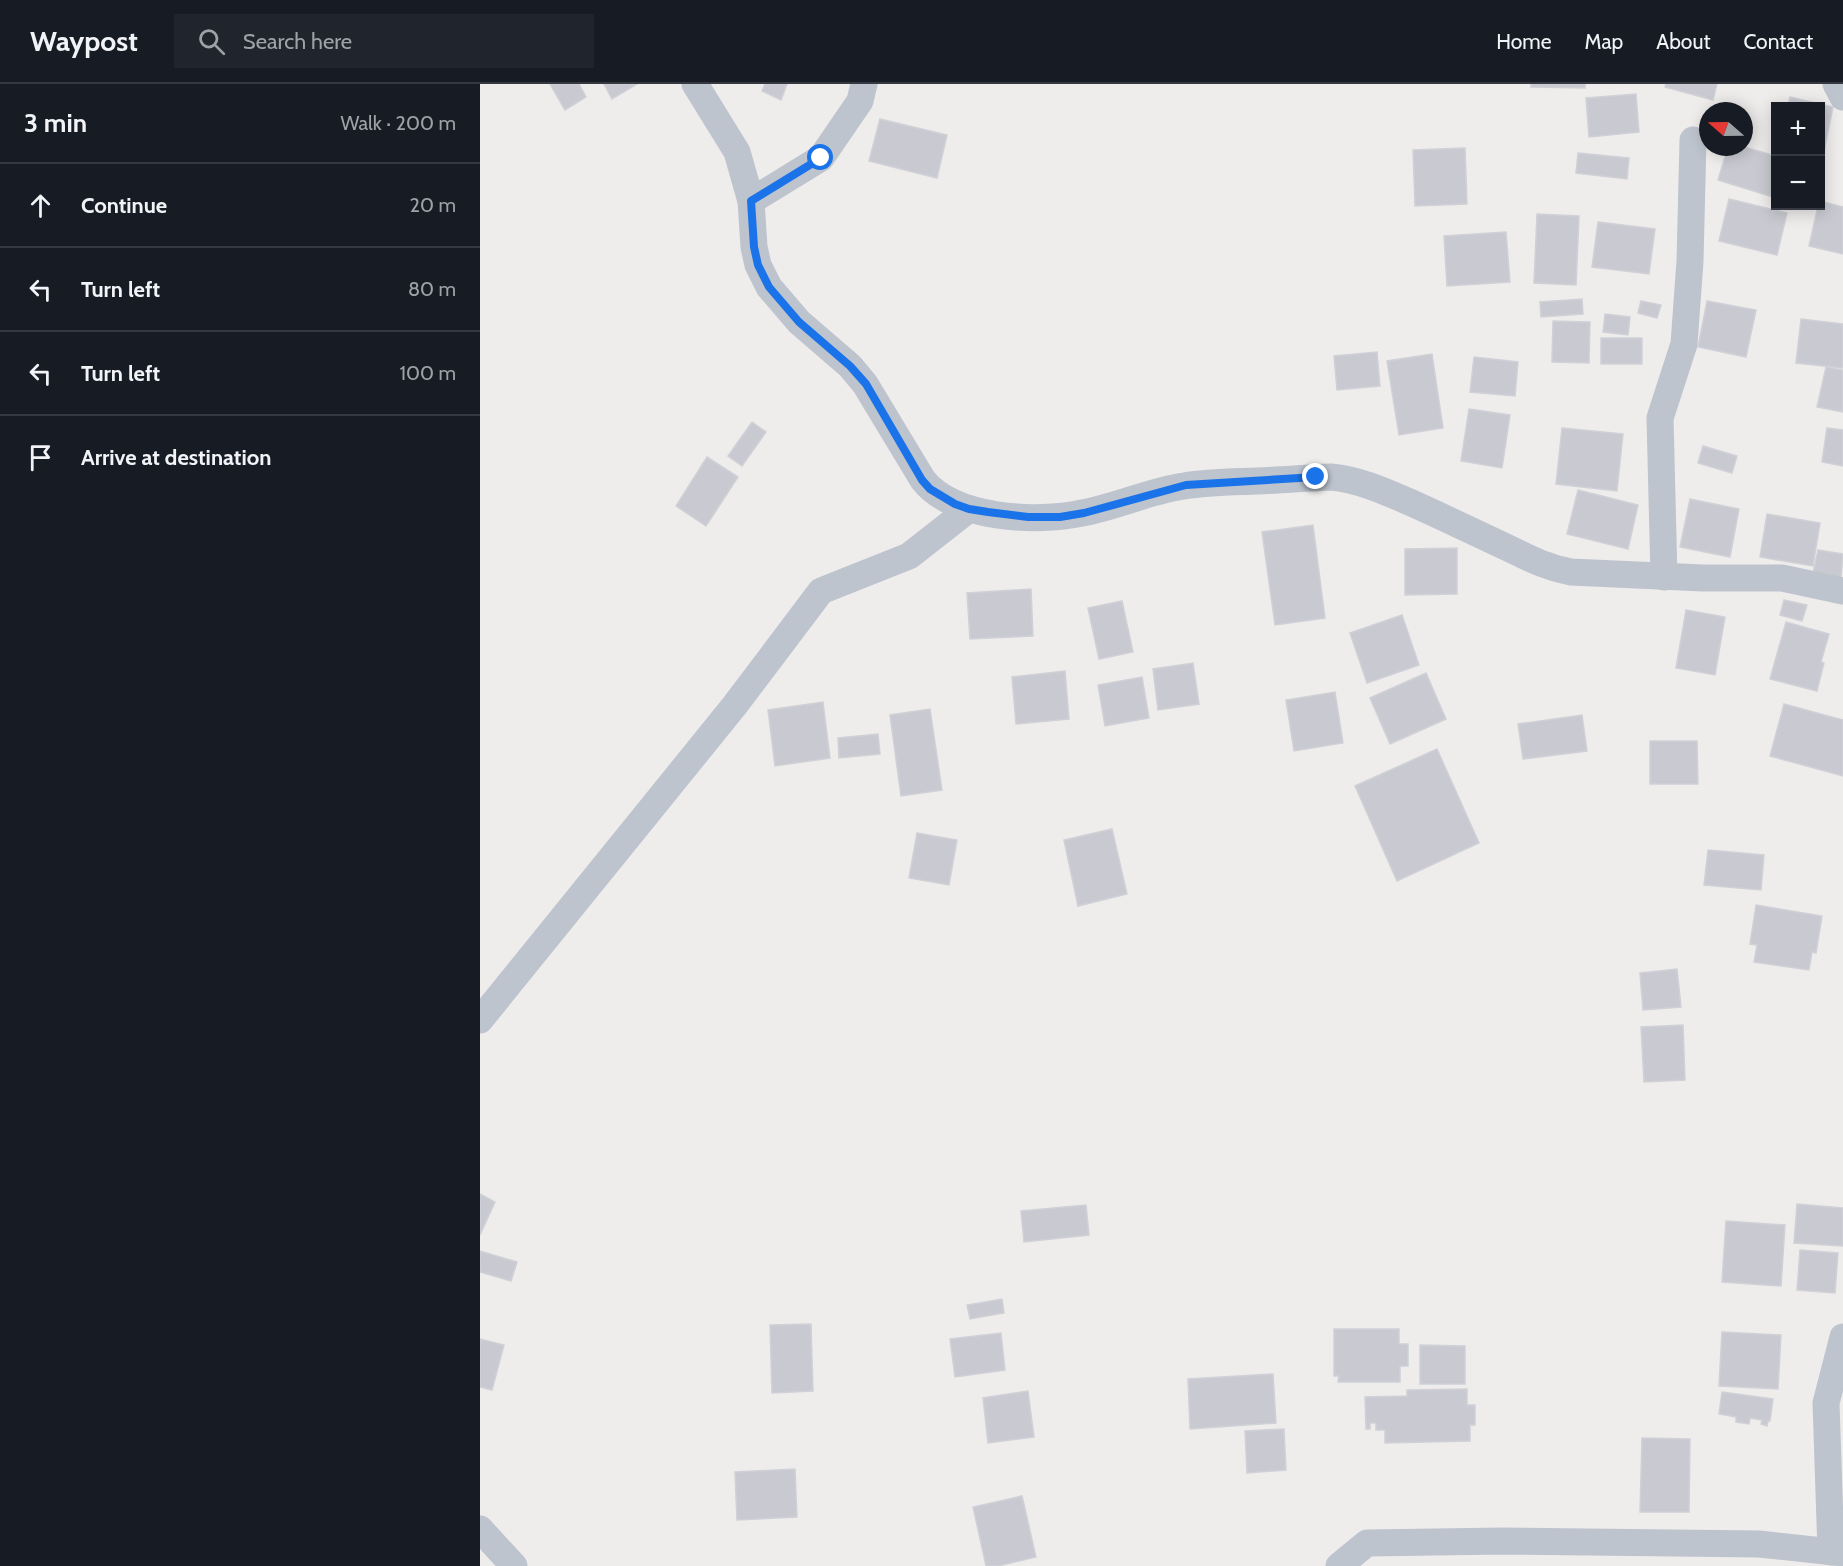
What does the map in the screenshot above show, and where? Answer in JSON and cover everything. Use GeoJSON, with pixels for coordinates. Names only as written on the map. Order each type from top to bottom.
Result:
{"type":"FeatureCollection","features":[{"type":"Feature","properties":{"kind":"street"},"geometry":{"type":"LineString","coordinates":[[695,84],[737,152],[751,201],[754,247],[758,265],[769,287],[799,322],[850,366],[866,384],[904,450],[930,489],[955,504],[969,509],[1028,517],[1060,517],[1084,513],[1186,485],[1331,477],[1349,479],[1376,488],[1525,558],[1556,569],[1571,572],[1664,577],[1782,578],[1843,591]]}},
{"type":"Feature","properties":{"kind":"street"},"geometry":{"type":"LineString","coordinates":[[751,201],[821,158],[860,101],[864,84]]}},
{"type":"Feature","properties":{"kind":"street"},"geometry":{"type":"LineString","coordinates":[[1836,84],[1843,97]]}},
{"type":"Feature","properties":{"kind":"street"},"geometry":{"type":"LineString","coordinates":[[1664,577],[1660,418],[1684,344],[1690,261],[1693,140]]}},
{"type":"Feature","properties":{"kind":"street"},"geometry":{"type":"LineString","coordinates":[[480,1020],[735,705],[821,591],[909,556],[969,509]]}},
{"type":"Feature","properties":{"kind":"street"},"geometry":{"type":"LineString","coordinates":[[1339,1566],[1367,1544],[1515,1541],[1759,1544],[1837,1553],[1826,1402],[1843,1337]]}},
{"type":"Feature","properties":{"kind":"street"},"geometry":{"type":"LineString","coordinates":[[480,1529],[514,1566]]}},
{"type":"Feature","properties":{"kind":"building"},"geometry":{"type":"Polygon","coordinates":[[[550,84],[579,84],[586,97],[565,110],[550,84]]]}},
{"type":"Feature","properties":{"kind":"building"},"geometry":{"type":"Polygon","coordinates":[[[604,84],[637,84],[612,99],[604,84]]]}},
{"type":"Feature","properties":{"kind":"building"},"geometry":{"type":"Polygon","coordinates":[[[765,84],[787,84],[781,100],[762,91],[765,84]]]}},
{"type":"Feature","properties":{"kind":"building"},"geometry":{"type":"Polygon","coordinates":[[[1531,84],[1585,84],[1585,88],[1531,87],[1531,84]]]}},
{"type":"Feature","properties":{"kind":"building"},"geometry":{"type":"Polygon","coordinates":[[[1666,84],[1717,84],[1713,100],[1665,87],[1666,84]]]}},
{"type":"Feature","properties":{"kind":"building"},"geometry":{"type":"Polygon","coordinates":[[[1636,94],[1639,132],[1589,137],[1586,98],[1636,94]]]}},
{"type":"Feature","properties":{"kind":"building"},"geometry":{"type":"Polygon","coordinates":[[[1790,97],[1812,102],[1789,102],[1790,97]]]}},
{"type":"Feature","properties":{"kind":"building"},"geometry":{"type":"Polygon","coordinates":[[[1825,105],[1833,107],[1825,146],[1825,105]]]}},
{"type":"Feature","properties":{"kind":"building"},"geometry":{"type":"Polygon","coordinates":[[[880,119],[947,135],[937,178],[869,161],[880,119]]]}},
{"type":"Feature","properties":{"kind":"building"},"geometry":{"type":"Polygon","coordinates":[[[1465,148],[1467,204],[1415,206],[1413,150],[1465,148]]]}},
{"type":"Feature","properties":{"kind":"building"},"geometry":{"type":"Polygon","coordinates":[[[1753,150],[1771,155],[1771,196],[1718,180],[1725,156],[1753,156],[1753,150]]]}},
{"type":"Feature","properties":{"kind":"building"},"geometry":{"type":"Polygon","coordinates":[[[1578,153],[1629,158],[1627,179],[1576,173],[1578,153]]]}},
{"type":"Feature","properties":{"kind":"building"},"geometry":{"type":"Polygon","coordinates":[[[1729,199],[1787,213],[1777,255],[1719,241],[1729,199]]]}},
{"type":"Feature","properties":{"kind":"building"},"geometry":{"type":"Polygon","coordinates":[[[1825,202],[1843,207],[1843,254],[1809,246],[1817,210],[1825,210],[1825,202]]]}},
{"type":"Feature","properties":{"kind":"building"},"geometry":{"type":"Polygon","coordinates":[[[1537,214],[1579,216],[1576,285],[1534,283],[1537,214]]]}},
{"type":"Feature","properties":{"kind":"building"},"geometry":{"type":"Polygon","coordinates":[[[1598,222],[1655,229],[1649,274],[1592,267],[1598,222]]]}},
{"type":"Feature","properties":{"kind":"building"},"geometry":{"type":"Polygon","coordinates":[[[1506,232],[1510,282],[1447,286],[1444,236],[1506,232]]]}},
{"type":"Feature","properties":{"kind":"building"},"geometry":{"type":"Polygon","coordinates":[[[1582,299],[1583,314],[1541,317],[1540,302],[1582,299]]]}},
{"type":"Feature","properties":{"kind":"building"},"geometry":{"type":"Polygon","coordinates":[[[1641,301],[1661,305],[1657,318],[1638,313],[1641,301]]]}},
{"type":"Feature","properties":{"kind":"building"},"geometry":{"type":"Polygon","coordinates":[[[1707,301],[1756,310],[1746,357],[1698,347],[1707,301]]]}},
{"type":"Feature","properties":{"kind":"building"},"geometry":{"type":"Polygon","coordinates":[[[1605,314],[1630,317],[1628,335],[1603,332],[1605,314]]]}},
{"type":"Feature","properties":{"kind":"building"},"geometry":{"type":"Polygon","coordinates":[[[1801,319],[1843,324],[1843,368],[1796,363],[1801,319]]]}},
{"type":"Feature","properties":{"kind":"building"},"geometry":{"type":"Polygon","coordinates":[[[1553,321],[1590,322],[1589,363],[1552,362],[1553,321]]]}},
{"type":"Feature","properties":{"kind":"building"},"geometry":{"type":"Polygon","coordinates":[[[1601,338],[1642,338],[1642,364],[1601,364],[1601,338]]]}},
{"type":"Feature","properties":{"kind":"building"},"geometry":{"type":"Polygon","coordinates":[[[1377,352],[1380,386],[1337,390],[1334,356],[1377,352]]]}},
{"type":"Feature","properties":{"kind":"building"},"geometry":{"type":"Polygon","coordinates":[[[1432,354],[1443,428],[1399,435],[1387,361],[1432,354]]]}},
{"type":"Feature","properties":{"kind":"building"},"geometry":{"type":"Polygon","coordinates":[[[1474,357],[1518,362],[1515,396],[1470,392],[1474,357]]]}},
{"type":"Feature","properties":{"kind":"building"},"geometry":{"type":"Polygon","coordinates":[[[1826,367],[1843,370],[1843,412],[1817,407],[1826,367]]]}},
{"type":"Feature","properties":{"kind":"building"},"geometry":{"type":"Polygon","coordinates":[[[1469,409],[1510,415],[1502,468],[1461,461],[1469,409]]]}},
{"type":"Feature","properties":{"kind":"building"},"geometry":{"type":"Polygon","coordinates":[[[752,422],[766,432],[742,466],[728,456],[752,422]]]}},
{"type":"Feature","properties":{"kind":"building"},"geometry":{"type":"Polygon","coordinates":[[[1562,428],[1623,434],[1617,491],[1556,484],[1562,428]]]}},
{"type":"Feature","properties":{"kind":"building"},"geometry":{"type":"Polygon","coordinates":[[[1827,428],[1843,430],[1843,466],[1822,462],[1827,428]]]}},
{"type":"Feature","properties":{"kind":"building"},"geometry":{"type":"Polygon","coordinates":[[[1703,446],[1737,456],[1732,473],[1698,463],[1703,446]]]}},
{"type":"Feature","properties":{"kind":"building"},"geometry":{"type":"Polygon","coordinates":[[[707,457],[738,477],[706,526],[676,506],[707,457]]]}},
{"type":"Feature","properties":{"kind":"building"},"geometry":{"type":"Polygon","coordinates":[[[1578,490],[1638,505],[1628,549],[1567,534],[1578,490]]]}},
{"type":"Feature","properties":{"kind":"building"},"geometry":{"type":"Polygon","coordinates":[[[1690,499],[1739,509],[1730,557],[1680,547],[1690,499]]]}},
{"type":"Feature","properties":{"kind":"building"},"geometry":{"type":"Polygon","coordinates":[[[1767,514],[1820,523],[1813,566],[1760,557],[1767,514]]]}},
{"type":"Feature","properties":{"kind":"building"},"geometry":{"type":"Polygon","coordinates":[[[1313,525],[1325,618],[1275,625],[1262,532],[1313,525]]]}},
{"type":"Feature","properties":{"kind":"building"},"geometry":{"type":"Polygon","coordinates":[[[1457,548],[1457,594],[1405,595],[1405,549],[1457,548]]]}},
{"type":"Feature","properties":{"kind":"building"},"geometry":{"type":"Polygon","coordinates":[[[1818,550],[1843,554],[1841,578],[1813,573],[1818,550]]]}},
{"type":"Feature","properties":{"kind":"building"},"geometry":{"type":"Polygon","coordinates":[[[1031,589],[1033,636],[970,639],[967,593],[1031,589]]]}},
{"type":"Feature","properties":{"kind":"building"},"geometry":{"type":"Polygon","coordinates":[[[1784,600],[1807,605],[1802,621],[1780,615],[1784,600]]]}},
{"type":"Feature","properties":{"kind":"building"},"geometry":{"type":"Polygon","coordinates":[[[1122,601],[1133,652],[1099,659],[1088,608],[1122,601]]]}},
{"type":"Feature","properties":{"kind":"building"},"geometry":{"type":"Polygon","coordinates":[[[1686,610],[1725,617],[1715,675],[1676,668],[1686,610]]]}},
{"type":"Feature","properties":{"kind":"building"},"geometry":{"type":"Polygon","coordinates":[[[1402,615],[1419,665],[1367,683],[1350,633],[1402,615]]]}},
{"type":"Feature","properties":{"kind":"building"},"geometry":{"type":"Polygon","coordinates":[[[1786,622],[1829,634],[1821,662],[1824,663],[1817,691],[1770,679],[1786,622]]]}},
{"type":"Feature","properties":{"kind":"building"},"geometry":{"type":"Polygon","coordinates":[[[1193,663],[1199,704],[1158,710],[1153,669],[1193,663]]]}},
{"type":"Feature","properties":{"kind":"building"},"geometry":{"type":"Polygon","coordinates":[[[1065,671],[1069,719],[1016,724],[1012,677],[1065,671]]]}},
{"type":"Feature","properties":{"kind":"building"},"geometry":{"type":"Polygon","coordinates":[[[1426,673],[1446,719],[1390,744],[1370,698],[1426,673]]]}},
{"type":"Feature","properties":{"kind":"building"},"geometry":{"type":"Polygon","coordinates":[[[1142,677],[1149,718],[1105,726],[1098,685],[1142,677]]]}},
{"type":"Feature","properties":{"kind":"building"},"geometry":{"type":"Polygon","coordinates":[[[1335,692],[1343,743],[1294,751],[1286,700],[1335,692]]]}},
{"type":"Feature","properties":{"kind":"building"},"geometry":{"type":"Polygon","coordinates":[[[823,702],[830,758],[775,766],[768,710],[823,702]]]}},
{"type":"Feature","properties":{"kind":"building"},"geometry":{"type":"Polygon","coordinates":[[[1784,704],[1843,720],[1843,776],[1770,756],[1784,704]]]}},
{"type":"Feature","properties":{"kind":"building"},"geometry":{"type":"Polygon","coordinates":[[[930,709],[942,790],[901,796],[890,715],[930,709]]]}},
{"type":"Feature","properties":{"kind":"building"},"geometry":{"type":"Polygon","coordinates":[[[1582,715],[1587,751],[1523,759],[1518,724],[1582,715]]]}},
{"type":"Feature","properties":{"kind":"building"},"geometry":{"type":"Polygon","coordinates":[[[878,734],[880,754],[839,758],[838,738],[878,734]]]}},
{"type":"Feature","properties":{"kind":"building"},"geometry":{"type":"Polygon","coordinates":[[[1650,741],[1697,741],[1698,784],[1650,784],[1650,741]]]}},
{"type":"Feature","properties":{"kind":"building"},"geometry":{"type":"Polygon","coordinates":[[[1437,749],[1479,843],[1397,881],[1355,786],[1437,749]]]}},
{"type":"Feature","properties":{"kind":"building"},"geometry":{"type":"Polygon","coordinates":[[[1112,829],[1127,894],[1078,906],[1064,840],[1112,829]]]}},
{"type":"Feature","properties":{"kind":"building"},"geometry":{"type":"Polygon","coordinates":[[[917,833],[957,840],[949,885],[909,878],[917,833]]]}},
{"type":"Feature","properties":{"kind":"building"},"geometry":{"type":"Polygon","coordinates":[[[1708,850],[1764,855],[1761,890],[1704,885],[1708,850]]]}},
{"type":"Feature","properties":{"kind":"building"},"geometry":{"type":"Polygon","coordinates":[[[1756,905],[1822,916],[1816,953],[1812,952],[1809,970],[1754,962],[1757,945],[1750,944],[1756,905]]]}},
{"type":"Feature","properties":{"kind":"building"},"geometry":{"type":"Polygon","coordinates":[[[1677,969],[1681,1007],[1643,1010],[1640,973],[1677,969]]]}},
{"type":"Feature","properties":{"kind":"building"},"geometry":{"type":"Polygon","coordinates":[[[1683,1025],[1685,1080],[1644,1082],[1641,1027],[1683,1025]]]}},
{"type":"Feature","properties":{"kind":"building"},"geometry":{"type":"Polygon","coordinates":[[[480,1194],[495,1202],[480,1235],[480,1194]]]}},
{"type":"Feature","properties":{"kind":"building"},"geometry":{"type":"Polygon","coordinates":[[[1797,1204],[1843,1208],[1843,1246],[1794,1243],[1797,1204]]]}},
{"type":"Feature","properties":{"kind":"building"},"geometry":{"type":"Polygon","coordinates":[[[1086,1205],[1089,1235],[1024,1242],[1021,1211],[1086,1205]]]}},
{"type":"Feature","properties":{"kind":"building"},"geometry":{"type":"Polygon","coordinates":[[[1726,1221],[1785,1225],[1781,1286],[1722,1282],[1726,1221]]]}},
{"type":"Feature","properties":{"kind":"building"},"geometry":{"type":"Polygon","coordinates":[[[1800,1250],[1838,1253],[1835,1293],[1797,1290],[1800,1250]]]}},
{"type":"Feature","properties":{"kind":"building"},"geometry":{"type":"Polygon","coordinates":[[[480,1251],[517,1262],[511,1281],[480,1272],[480,1251]]]}},
{"type":"Feature","properties":{"kind":"building"},"geometry":{"type":"Polygon","coordinates":[[[1002,1299],[1004,1313],[970,1319],[967,1305],[1002,1299]]]}},
{"type":"Feature","properties":{"kind":"building"},"geometry":{"type":"Polygon","coordinates":[[[811,1324],[813,1391],[772,1393],[770,1325],[811,1324]]]}},
{"type":"Feature","properties":{"kind":"building"},"geometry":{"type":"Polygon","coordinates":[[[1334,1329],[1399,1329],[1399,1344],[1408,1344],[1408,1366],[1400,1366],[1400,1382],[1338,1382],[1339,1376],[1334,1376],[1334,1329]]]}},
{"type":"Feature","properties":{"kind":"building"},"geometry":{"type":"Polygon","coordinates":[[[1722,1332],[1781,1335],[1778,1389],[1719,1386],[1722,1332]]]}},
{"type":"Feature","properties":{"kind":"building"},"geometry":{"type":"Polygon","coordinates":[[[1001,1333],[1005,1370],[955,1377],[950,1339],[1001,1333]]]}},
{"type":"Feature","properties":{"kind":"building"},"geometry":{"type":"Polygon","coordinates":[[[480,1339],[504,1345],[492,1390],[480,1387],[480,1339]]]}},
{"type":"Feature","properties":{"kind":"building"},"geometry":{"type":"Polygon","coordinates":[[[1420,1345],[1465,1346],[1465,1384],[1420,1384],[1420,1345]]]}},
{"type":"Feature","properties":{"kind":"building"},"geometry":{"type":"Polygon","coordinates":[[[1273,1374],[1276,1423],[1190,1429],[1188,1379],[1273,1374]]]}},
{"type":"Feature","properties":{"kind":"building"},"geometry":{"type":"Polygon","coordinates":[[[1467,1389],[1467,1405],[1475,1405],[1475,1425],[1470,1425],[1470,1441],[1385,1443],[1385,1430],[1376,1430],[1376,1423],[1370,1423],[1370,1429],[1366,1429],[1365,1397],[1407,1396],[1407,1390],[1467,1389]]]}},
{"type":"Feature","properties":{"kind":"building"},"geometry":{"type":"Polygon","coordinates":[[[1028,1391],[1034,1437],[988,1443],[983,1398],[1028,1391]]]}},
{"type":"Feature","properties":{"kind":"building"},"geometry":{"type":"Polygon","coordinates":[[[1722,1392],[1773,1399],[1770,1421],[1767,1426],[1761,1424],[1762,1420],[1750,1418],[1749,1424],[1736,1422],[1736,1417],[1719,1414],[1722,1392]]]}},
{"type":"Feature","properties":{"kind":"building"},"geometry":{"type":"Polygon","coordinates":[[[1284,1429],[1286,1470],[1247,1473],[1245,1431],[1284,1429]]]}},
{"type":"Feature","properties":{"kind":"building"},"geometry":{"type":"Polygon","coordinates":[[[1642,1438],[1690,1439],[1689,1512],[1640,1512],[1642,1438]]]}},
{"type":"Feature","properties":{"kind":"building"},"geometry":{"type":"Polygon","coordinates":[[[795,1469],[797,1517],[737,1520],[735,1472],[795,1469]]]}},
{"type":"Feature","properties":{"kind":"building"},"geometry":{"type":"Polygon","coordinates":[[[1022,1496],[1036,1557],[998,1566],[986,1566],[973,1507],[1022,1496]]]}},
{"type":"Feature","properties":{"kind":"route"},"geometry":{"type":"LineString","coordinates":[[821,158],[751,201],[754,247],[758,265],[769,287],[781,303],[799,322],[850,366],[866,384],[922,480],[942,497],[969,509],[1028,517],[1060,517],[1084,513],[1186,485],[1316,477]]}}]}
